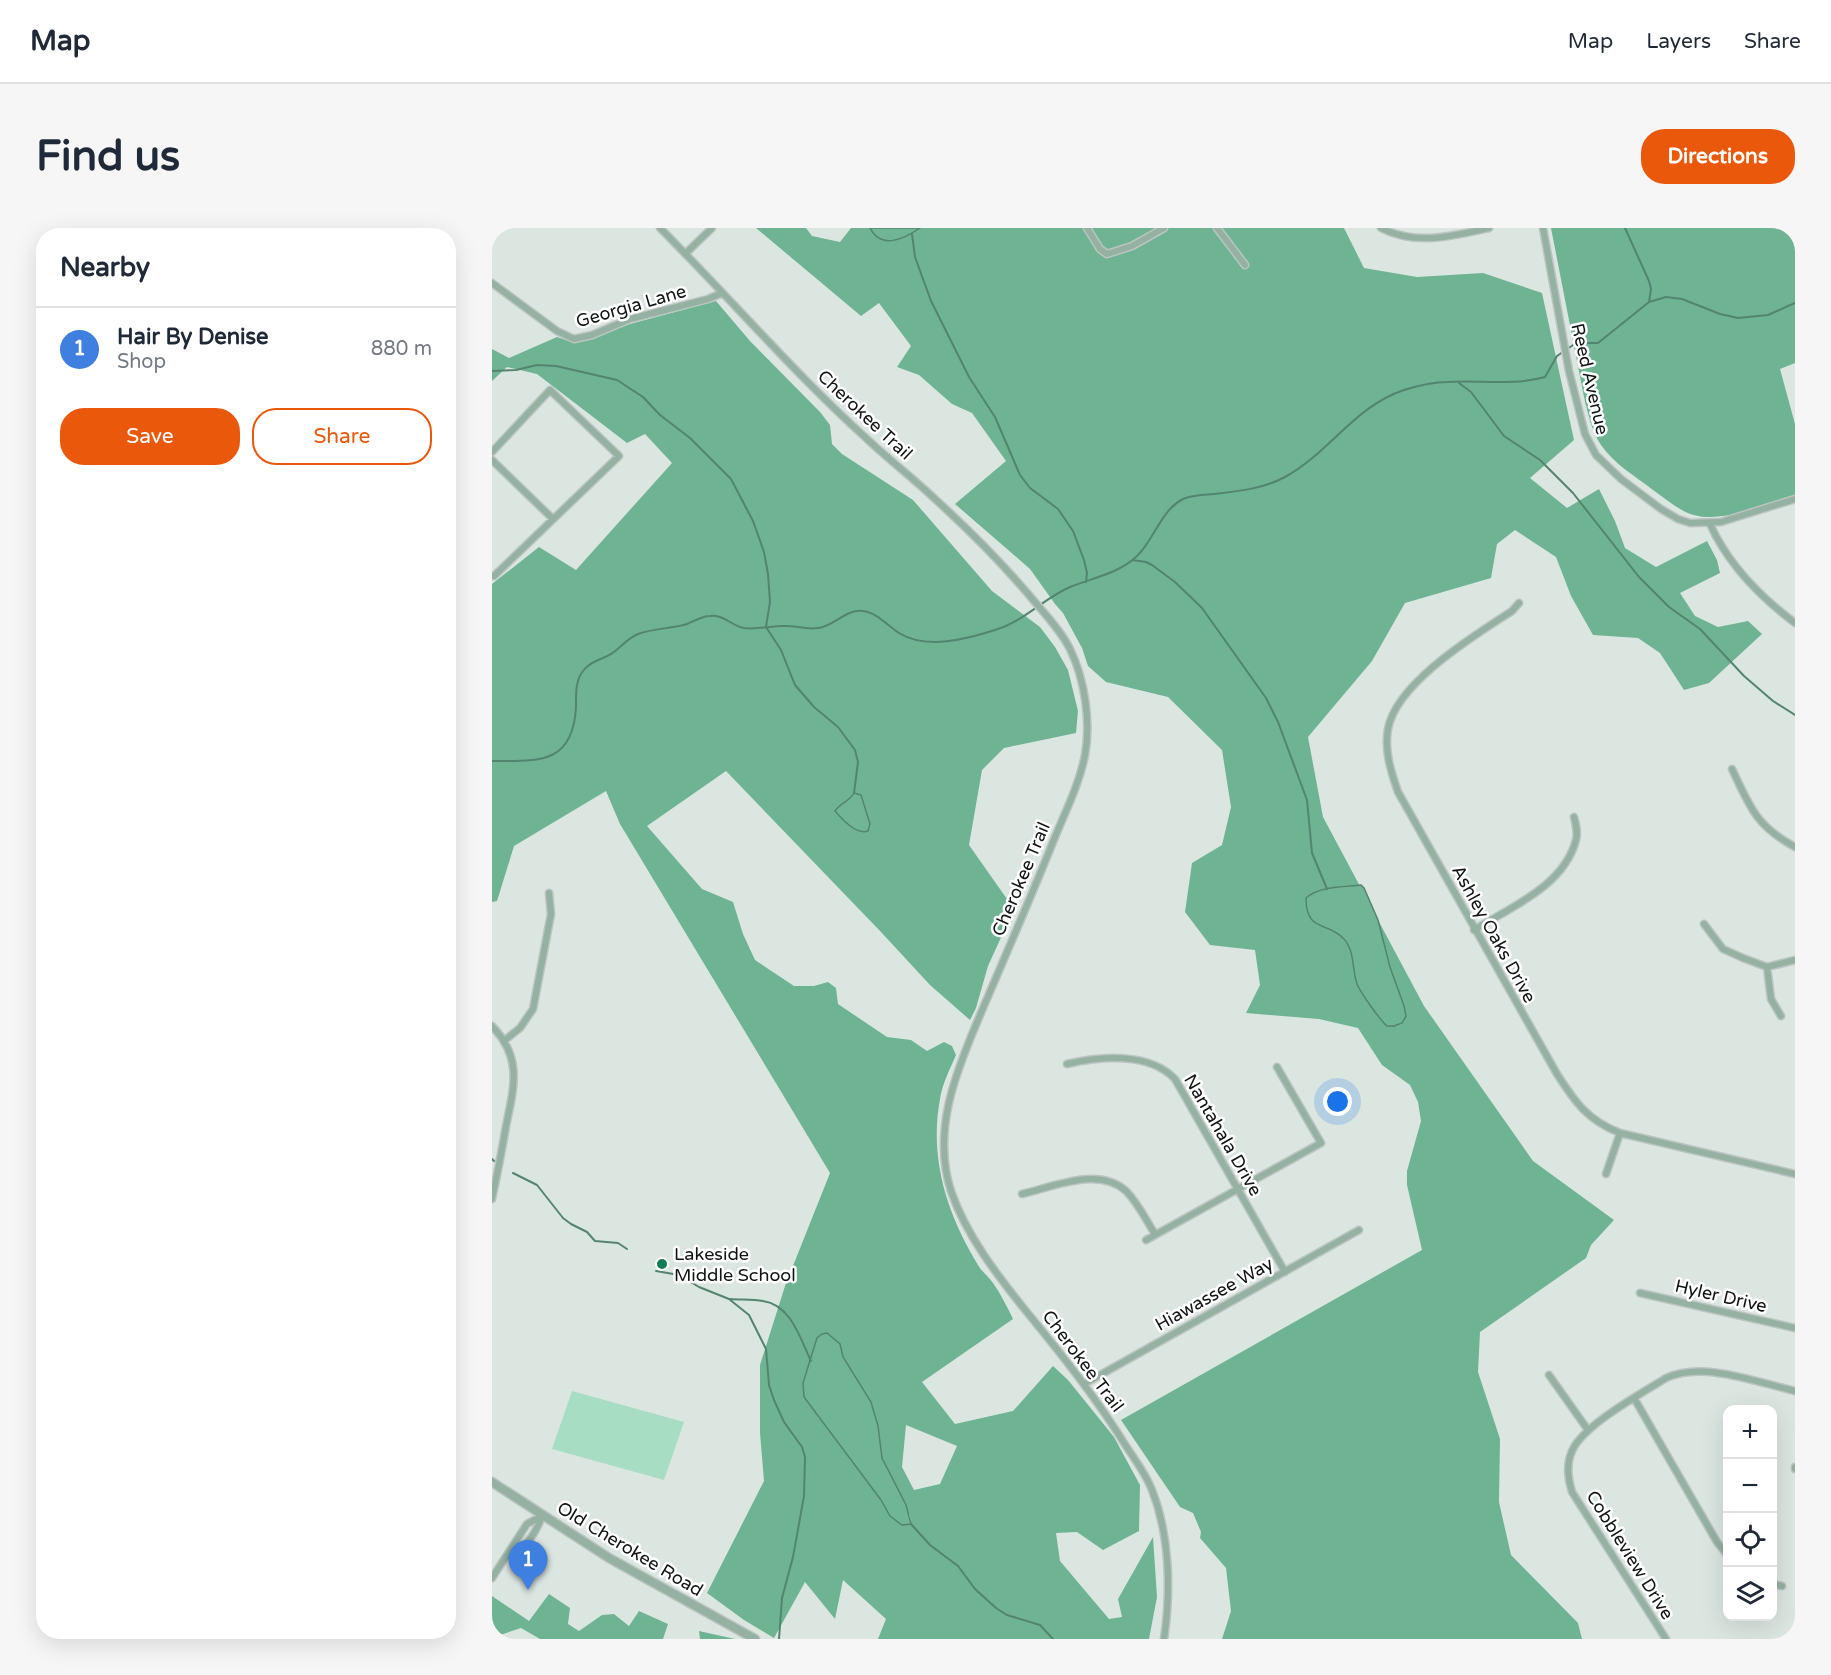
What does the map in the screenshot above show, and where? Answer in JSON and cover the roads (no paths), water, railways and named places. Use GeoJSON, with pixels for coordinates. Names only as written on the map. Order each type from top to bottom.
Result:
{"type":"FeatureCollection","features":[{"type":"Feature","properties":{"kind":"street","name":"Cherokee Trail"},"geometry":{"type":"LineString","coordinates":[[660,228],[779,355],[863,436],[934,498],[1024,590],[1070,649],[1082,687],[1087,717],[1086,752],[1070,801],[962,1057],[950,1093],[944,1152],[951,1191],[971,1234],[1004,1284],[1113,1424],[1147,1480],[1156,1502],[1164,1537],[1168,1581],[1164,1639]]}},
{"type":"Feature","properties":{"kind":"street"},"geometry":{"type":"LineString","coordinates":[[686,254],[712,228]]}},
{"type":"Feature","properties":{"kind":"street"},"geometry":{"type":"LineString","coordinates":[[1087,228],[1100,249],[1107,254],[1132,246],[1164,228]]}},
{"type":"Feature","properties":{"kind":"street"},"geometry":{"type":"LineString","coordinates":[[1217,228],[1245,265]]}},
{"type":"Feature","properties":{"kind":"street"},"geometry":{"type":"LineString","coordinates":[[1381,228],[1403,237],[1420,239],[1490,228]]}},
{"type":"Feature","properties":{"kind":"street","name":"Reed Avenue"},"geometry":{"type":"LineString","coordinates":[[1543,228],[1569,371],[1585,434],[1596,455],[1621,479],[1670,515],[1690,523],[1710,524],[1795,500]]}},
{"type":"Feature","properties":{"kind":"street","name":"Georgia Lane"},"geometry":{"type":"LineString","coordinates":[[492,284],[557,332],[574,339],[592,335],[630,319],[708,299],[722,293]]}},
{"type":"Feature","properties":{"kind":"street"},"geometry":{"type":"LineString","coordinates":[[492,452],[550,390],[619,456],[492,576]]}},
{"type":"Feature","properties":{"kind":"street"},"geometry":{"type":"LineString","coordinates":[[492,460],[553,519]]}},
{"type":"Feature","properties":{"kind":"street"},"geometry":{"type":"LineString","coordinates":[[1710,524],[1726,554],[1745,578],[1795,623]]}},
{"type":"Feature","properties":{"kind":"street","name":"Ashley Oaks Drive"},"geometry":{"type":"LineString","coordinates":[[1519,603],[1429,670],[1397,706],[1387,730],[1389,760],[1398,792],[1474,930],[1575,1102],[1594,1120],[1620,1133],[1795,1174]]}},
{"type":"Feature","properties":{"kind":"street"},"geometry":{"type":"LineString","coordinates":[[1731,770],[1753,813],[1771,832],[1795,847]]}},
{"type":"Feature","properties":{"kind":"street"},"geometry":{"type":"LineString","coordinates":[[1474,930],[1543,888],[1554,878],[1576,841],[1574,817]]}},
{"type":"Feature","properties":{"kind":"street"},"geometry":{"type":"LineString","coordinates":[[505,1040],[520,1028],[533,1009],[551,914],[549,892]]}},
{"type":"Feature","properties":{"kind":"street"},"geometry":{"type":"LineString","coordinates":[[1704,924],[1724,949],[1767,967],[1795,960]]}},
{"type":"Feature","properties":{"kind":"street"},"geometry":{"type":"LineString","coordinates":[[1767,967],[1771,999],[1781,1016]]}},
{"type":"Feature","properties":{"kind":"street"},"geometry":{"type":"LineString","coordinates":[[492,1026],[505,1040],[512,1060],[514,1083],[492,1199]]}},
{"type":"Feature","properties":{"kind":"street","name":"Nantahala Drive"},"geometry":{"type":"LineString","coordinates":[[1067,1064],[1086,1060],[1127,1059],[1153,1064],[1175,1079],[1284,1272]]}},
{"type":"Feature","properties":{"kind":"street"},"geometry":{"type":"LineString","coordinates":[[1146,1240],[1321,1143],[1277,1067]]}},
{"type":"Feature","properties":{"kind":"street"},"geometry":{"type":"LineString","coordinates":[[1606,1174],[1620,1133]]}},
{"type":"Feature","properties":{"kind":"street"},"geometry":{"type":"LineString","coordinates":[[1022,1194],[1079,1181],[1105,1181],[1126,1192],[1133,1199],[1155,1234]]}},
{"type":"Feature","properties":{"kind":"street","name":"Hiawassee Way"},"geometry":{"type":"LineString","coordinates":[[1084,1384],[1359,1230]]}},
{"type":"Feature","properties":{"kind":"street","name":"Hyler Drive"},"geometry":{"type":"LineString","coordinates":[[1640,1293],[1795,1328]]}},
{"type":"Feature","properties":{"kind":"street","name":"Cobbleview Drive"},"geometry":{"type":"LineString","coordinates":[[1666,1639],[1572,1492],[1568,1476],[1569,1458],[1577,1442],[1588,1430],[1672,1375],[1698,1370],[1795,1391]]}},
{"type":"Feature","properties":{"kind":"street"},"geometry":{"type":"LineString","coordinates":[[1549,1375],[1588,1430]]}},
{"type":"Feature","properties":{"kind":"street"},"geometry":{"type":"LineString","coordinates":[[1634,1398],[1723,1550]]}},
{"type":"Feature","properties":{"kind":"street","name":"Old Cherokee Road"},"geometry":{"type":"LineString","coordinates":[[492,1482],[542,1516],[646,1580],[755,1639]]}},
{"type":"Feature","properties":{"kind":"street"},"geometry":{"type":"LineString","coordinates":[[492,1578],[527,1524],[542,1516]]}},
{"type":"Feature","properties":{"kind":"street"},"geometry":{"type":"LineString","coordinates":[[507,1557],[515,1553],[532,1537],[542,1516]]}},
{"type":"Feature","properties":{"kind":"street"},"geometry":{"type":"LineString","coordinates":[[1777,1585],[1782,1586]]}},
{"type":"Feature","properties":{"kind":"street"},"geometry":{"type":"LineString","coordinates":[[492,1633],[495,1639]]}},
{"type":"Feature","properties":{"kind":"waterway"},"geometry":{"type":"LineString","coordinates":[[1625,228],[1649,281],[1651,289],[1649,302]]}},
{"type":"Feature","properties":{"kind":"waterway"},"geometry":{"type":"LineString","coordinates":[[912,234],[915,257],[931,301],[969,377],[995,417],[1020,475],[1030,488],[1058,509],[1073,531],[1084,560],[1087,573],[1086,582]]}},
{"type":"Feature","properties":{"kind":"waterway"},"geometry":{"type":"LineString","coordinates":[[492,761],[538,759],[560,750],[568,740],[573,726],[580,675],[590,665],[610,655],[638,634],[681,626],[710,616],[719,617],[744,628],[824,627],[857,611],[868,612],[899,633],[921,641],[947,641],[984,633],[1016,621],[1070,587],[1114,571],[1130,562],[1143,549],[1169,510],[1183,499],[1250,489],[1285,477],[1315,456],[1371,407],[1404,390],[1442,382],[1508,382],[1545,377],[1557,356],[1576,343],[1598,343],[1649,302],[1666,297],[1682,299],[1720,314],[1738,318],[1768,315],[1795,303]]}},
{"type":"Feature","properties":{"kind":"waterway"},"geometry":{"type":"LineString","coordinates":[[492,371],[516,370],[537,365],[556,366],[617,380],[643,397],[660,415],[690,438],[731,479],[753,521],[764,552],[770,602],[766,627],[781,650],[795,685],[814,707],[838,727],[855,750],[858,762],[854,793]]}},
{"type":"Feature","properties":{"kind":"waterway"},"geometry":{"type":"LineString","coordinates":[[1459,383],[1471,392],[1504,436],[1540,460],[1573,493],[1639,577],[1669,607],[1700,629],[1744,676],[1773,701],[1795,715]]}},
{"type":"Feature","properties":{"kind":"waterway"},"geometry":{"type":"LineString","coordinates":[[1133,560],[1152,565],[1175,582],[1202,608],[1266,698],[1278,722],[1307,800],[1312,853],[1327,889]]}},
{"type":"Feature","properties":{"kind":"waterway"},"geometry":{"type":"LineString","coordinates":[[513,1173],[537,1185],[563,1218],[587,1232],[595,1241],[618,1243],[627,1249]]}},
{"type":"Feature","properties":{"kind":"waterway"},"geometry":{"type":"LineString","coordinates":[[656,1271],[679,1275],[699,1287],[729,1299],[749,1315],[766,1349],[769,1385],[774,1400],[784,1422],[802,1447],[805,1457],[804,1496],[793,1557],[782,1598],[779,1639]]}},
{"type":"Feature","properties":{"kind":"waterway"},"geometry":{"type":"LineString","coordinates":[[730,1299],[763,1301],[781,1309],[793,1324],[811,1361]]}},
{"type":"Feature","properties":{"kind":"waterway"},"geometry":{"type":"LineString","coordinates":[[911,1524],[930,1545],[958,1566],[975,1589],[996,1608],[1007,1615],[1040,1625],[1053,1639]]}},
{"type":"Feature","properties":{"kind":"place","name":"Lakeside Middle School"},"geometry":{"type":"Point","coordinates":[662,1264]}},
{"type":"Feature","properties":{"kind":"place","name":"Hair By Denise"},"geometry":{"type":"Point","coordinates":[528,1590]}}]}
